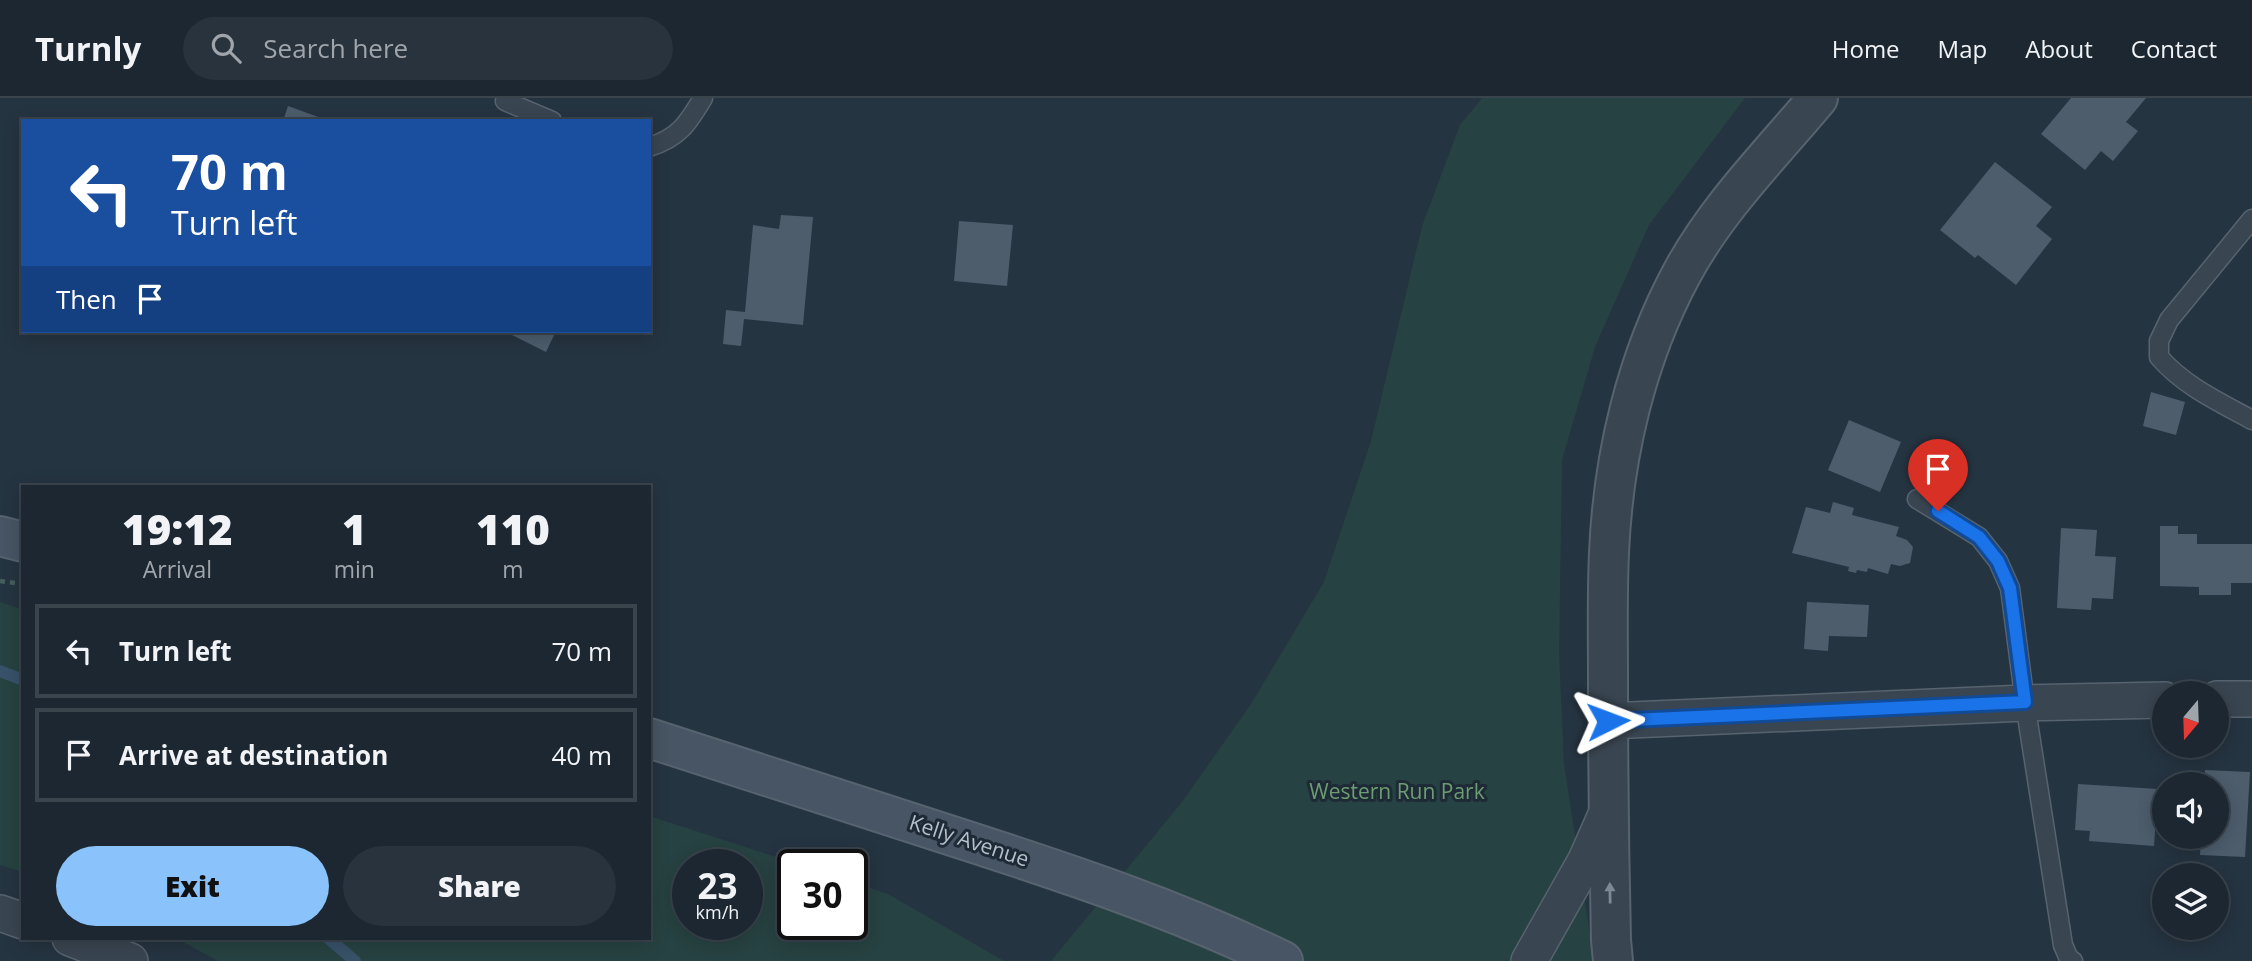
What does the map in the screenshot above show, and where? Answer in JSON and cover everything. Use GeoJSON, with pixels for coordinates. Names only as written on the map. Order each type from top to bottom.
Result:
{"type":"FeatureCollection","features":[{"type":"Feature","properties":{"kind":"main road"},"geometry":{"type":"LineString","coordinates":[[0,536],[21,541]]}},
{"type":"Feature","properties":{"kind":"main road","name":"Kelly Avenue"},"geometry":{"type":"LineString","coordinates":[[651,739],[1032,862],[1143,901],[1230,935],[1283,961]]}},
{"type":"Feature","properties":{"kind":"street"},"geometry":{"type":"LineString","coordinates":[[1613,961],[1608,721],[1609,552],[1617,467],[1636,387],[1655,330],[1683,271],[1727,205],[1818,98]]}},
{"type":"Feature","properties":{"kind":"street"},"geometry":{"type":"LineString","coordinates":[[2230,699],[2252,699]]}},
{"type":"Feature","properties":{"kind":"street"},"geometry":{"type":"LineString","coordinates":[[1608,721],[2025,702],[2152,700]]}},
{"type":"Feature","properties":{"kind":"street"},"geometry":{"type":"LineString","coordinates":[[1529,961],[1586,860],[1609,808]]}},
{"type":"Feature","properties":{"kind":"street"},"geometry":{"type":"LineString","coordinates":[[0,913],[21,920]]}},
{"type":"Feature","properties":{"kind":"street"},"geometry":{"type":"LineString","coordinates":[[75,940],[130,961]]}},
{"type":"Feature","properties":{"kind":"lane"},"geometry":{"type":"LineString","coordinates":[[651,146],[666,142],[688,122],[703,98]]}},
{"type":"Feature","properties":{"kind":"lane"},"geometry":{"type":"LineString","coordinates":[[505,101],[547,119]]}},
{"type":"Feature","properties":{"kind":"lane"},"geometry":{"type":"LineString","coordinates":[[2252,219],[2169,320],[2159,341],[2159,357],[2172,372],[2194,388],[2252,420]]}},
{"type":"Feature","properties":{"kind":"lane"},"geometry":{"type":"LineString","coordinates":[[1917,499],[1979,537],[1998,561],[2010,588],[2063,945],[2069,959],[2073,961]]}},
{"type":"Feature","properties":{"kind":"green space","name":"Western Run Park"},"geometry":{"type":"Polygon","coordinates":[[[1482,98],[1745,98],[1649,225],[1595,347],[1562,460],[1559,653],[1564,764],[1594,961],[1051,961],[1182,802],[1251,704],[1324,582],[1371,441],[1422,226],[1460,125],[1482,98]]]}},
{"type":"Feature","properties":{"kind":"green space"},"geometry":{"type":"Polygon","coordinates":[[[0,602],[21,609],[21,871],[0,865],[0,602]]]}},
{"type":"Feature","properties":{"kind":"green space"},"geometry":{"type":"Polygon","coordinates":[[[651,817],[751,849],[672,849],[672,940],[763,940],[763,853],[777,857],[777,940],[868,940],[868,887],[888,894],[1004,961],[218,961],[180,940],[651,940],[651,817]]]}},
{"type":"Feature","properties":{"kind":"building"},"geometry":{"type":"Polygon","coordinates":[[[2071,98],[2146,98],[2126,122],[2138,131],[2113,161],[2101,151],[2085,170],[2041,134],[2071,98]]]}},
{"type":"Feature","properties":{"kind":"building"},"geometry":{"type":"Polygon","coordinates":[[[288,106],[321,118],[321,119],[284,119],[288,106]]]}},
{"type":"Feature","properties":{"kind":"building"},"geometry":{"type":"Polygon","coordinates":[[[1995,162],[2052,207],[2036,226],[2052,239],[2016,285],[1978,255],[1975,258],[1940,230],[1995,162]]]}},
{"type":"Feature","properties":{"kind":"building"},"geometry":{"type":"Polygon","coordinates":[[[781,215],[813,217],[803,325],[744,319],[741,346],[723,344],[726,310],[745,312],[753,225],[779,229],[781,215]]]}},
{"type":"Feature","properties":{"kind":"building"},"geometry":{"type":"Polygon","coordinates":[[[959,221],[1013,225],[1007,286],[954,281],[959,221]]]}},
{"type":"Feature","properties":{"kind":"building"},"geometry":{"type":"Polygon","coordinates":[[[508,333],[555,333],[546,352],[508,333]]]}},
{"type":"Feature","properties":{"kind":"building"},"geometry":{"type":"Polygon","coordinates":[[[2151,392],[2185,402],[2176,435],[2143,426],[2151,392]]]}},
{"type":"Feature","properties":{"kind":"building"},"geometry":{"type":"Polygon","coordinates":[[[1849,420],[1901,442],[1880,492],[1828,470],[1849,420]]]}},
{"type":"Feature","properties":{"kind":"building"},"geometry":{"type":"Polygon","coordinates":[[[1833,502],[1854,508],[1852,515],[1899,527],[1896,536],[1907,540],[1913,547],[1910,563],[1900,566],[1891,564],[1888,574],[1868,568],[1867,572],[1857,570],[1856,573],[1848,571],[1849,567],[1792,553],[1806,507],[1830,513],[1833,502]]]}},
{"type":"Feature","properties":{"kind":"building"},"geometry":{"type":"Polygon","coordinates":[[[2160,526],[2178,526],[2178,534],[2197,534],[2197,544],[2252,544],[2252,583],[2231,583],[2231,595],[2199,595],[2199,587],[2160,586],[2160,526]]]}},
{"type":"Feature","properties":{"kind":"building"},"geometry":{"type":"Polygon","coordinates":[[[2061,528],[2097,530],[2095,556],[2116,557],[2113,599],[2092,598],[2091,610],[2057,608],[2061,528]]]}},
{"type":"Feature","properties":{"kind":"building"},"geometry":{"type":"Polygon","coordinates":[[[1807,602],[1869,605],[1867,637],[1829,636],[1828,651],[1804,649],[1807,602]]]}},
{"type":"Feature","properties":{"kind":"building"},"geometry":{"type":"Polygon","coordinates":[[[2205,770],[2250,772],[2245,857],[2200,855],[2200,849],[2229,849],[2229,772],[2205,770]]]}},
{"type":"Feature","properties":{"kind":"building"},"geometry":{"type":"Polygon","coordinates":[[[2078,784],[2152,789],[2152,846],[2089,841],[2090,831],[2075,830],[2078,784]]]}},
{"type":"Feature","properties":{"kind":"waterway"},"geometry":{"type":"LineString","coordinates":[[0,671],[21,679]]}},
{"type":"Feature","properties":{"kind":"waterway"},"geometry":{"type":"LineString","coordinates":[[330,940],[355,961]]}},
{"type":"Feature","properties":{"kind":"route"},"geometry":{"type":"LineString","coordinates":[[1608,721],[2025,702],[2010,588],[1998,561],[1979,537],[1938,511]]}}]}
